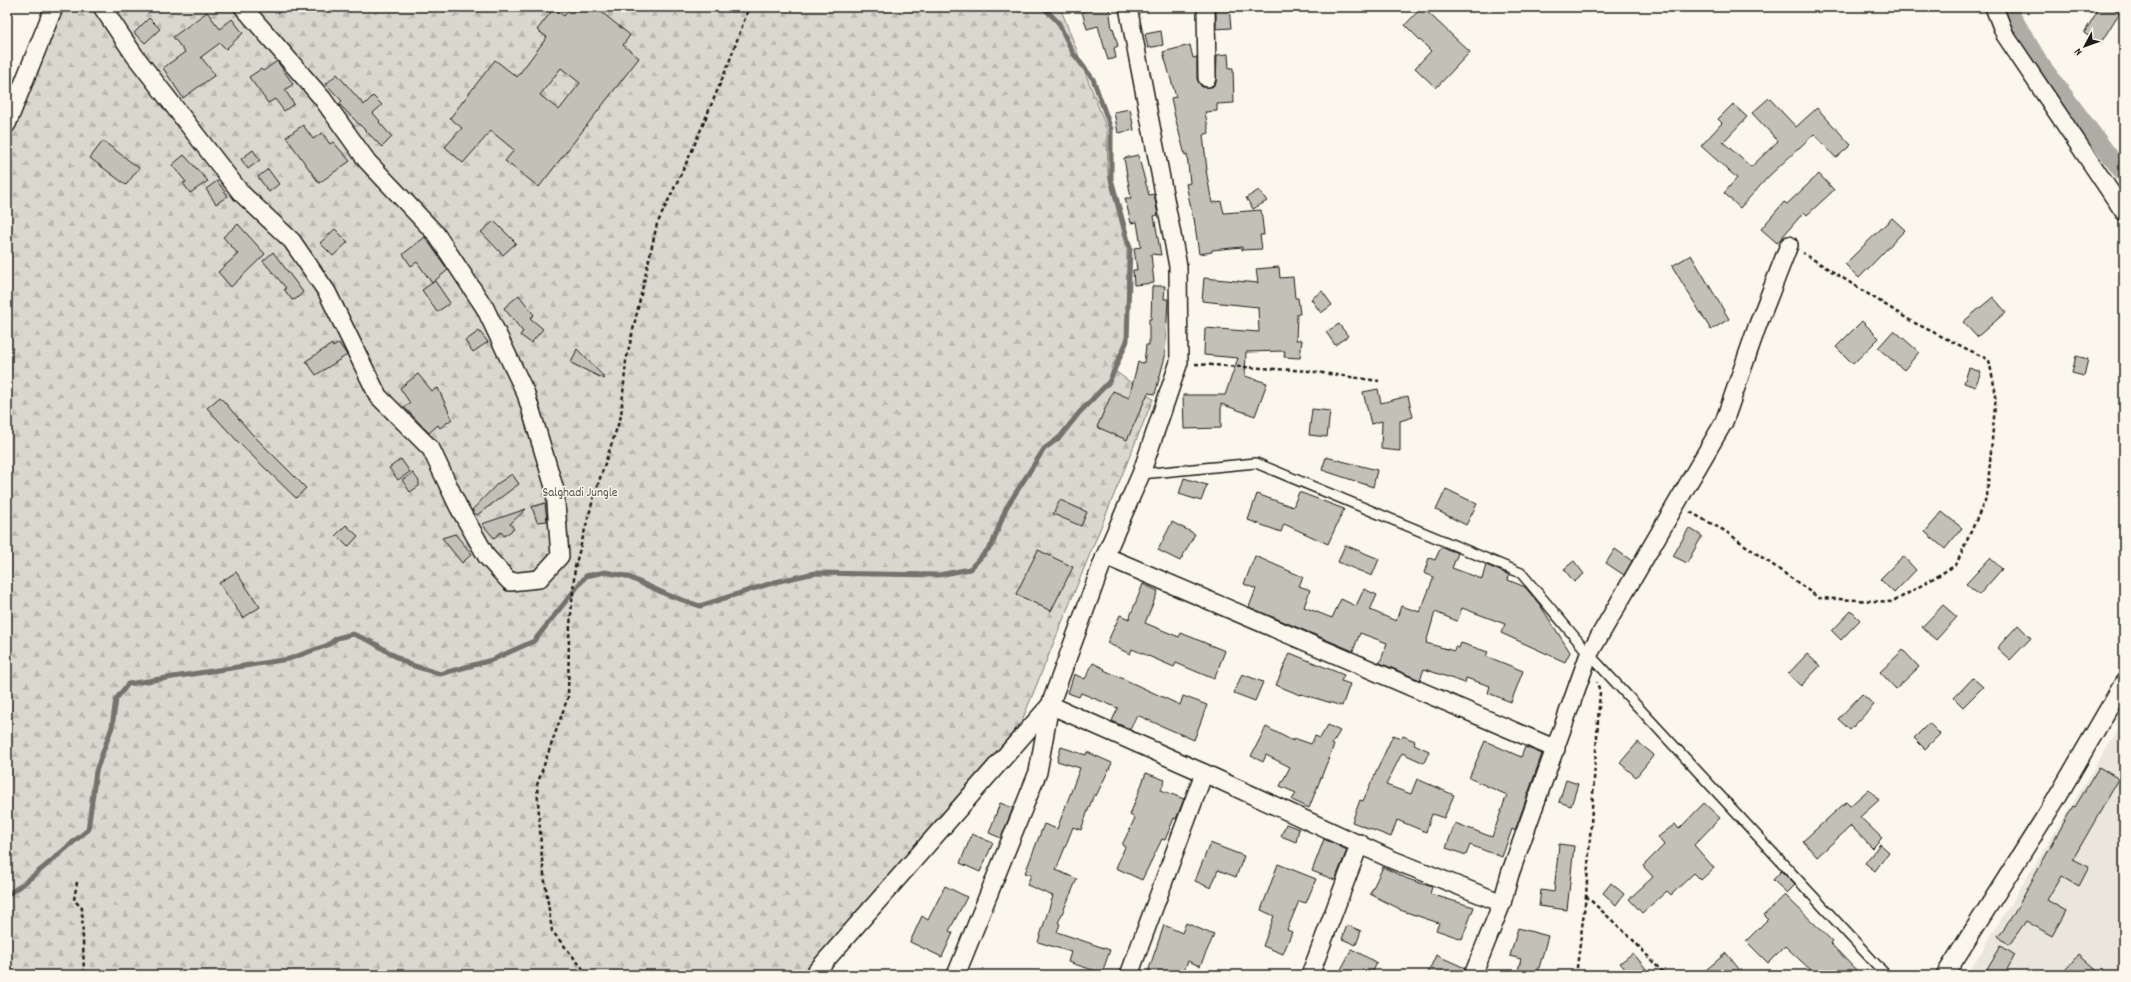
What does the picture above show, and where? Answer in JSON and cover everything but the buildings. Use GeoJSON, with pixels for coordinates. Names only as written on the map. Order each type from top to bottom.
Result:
{"type":"FeatureCollection","features":[{"type":"Feature","properties":{"kind":"street"},"geometry":{"type":"LineString","coordinates":[[7,124],[54,7]]}},
{"type":"Feature","properties":{"kind":"street"},"geometry":{"type":"LineString","coordinates":[[102,7],[135,56],[241,193],[292,242],[327,292],[378,396],[431,449],[458,506],[487,557],[510,582],[539,578],[560,556],[555,490],[526,394],[485,308],[436,234],[367,161],[322,98],[243,7]]}},
{"type":"Feature","properties":{"kind":"street"},"geometry":{"type":"LineString","coordinates":[[956,975],[1038,772],[1050,705],[1105,556],[1141,474],[1179,362],[1178,266],[1128,7]]}},
{"type":"Feature","properties":{"kind":"street"},"geometry":{"type":"LineString","coordinates":[[1206,7],[1207,78]]}},
{"type":"Feature","properties":{"kind":"street"},"geometry":{"type":"LineString","coordinates":[[1994,7],[2005,35],[2124,212]]}},
{"type":"Feature","properties":{"kind":"street"},"geometry":{"type":"LineString","coordinates":[[1473,975],[1502,902],[1510,874],[1589,654],[1678,505],[1724,422],[1757,326],[1789,244]]}},
{"type":"Feature","properties":{"kind":"street"},"geometry":{"type":"LineString","coordinates":[[1105,556],[1556,749]]}},
{"type":"Feature","properties":{"kind":"street"},"geometry":{"type":"LineString","coordinates":[[1945,975],[2055,801],[2124,682]]}},
{"type":"Feature","properties":{"kind":"street"},"geometry":{"type":"LineString","coordinates":[[1050,705],[1204,772],[1360,843],[1393,860],[1502,902]]}},
{"type":"Feature","properties":{"kind":"street"},"geometry":{"type":"LineString","coordinates":[[813,975],[1050,705]]}},
{"type":"Feature","properties":{"kind":"street"},"geometry":{"type":"LineString","coordinates":[[1129,975],[1204,772]]}},
{"type":"Feature","properties":{"kind":"street"},"geometry":{"type":"LineString","coordinates":[[1310,975],[1360,843]]}},
{"type":"Feature","properties":{"kind":"lane"},"geometry":{"type":"LineString","coordinates":[[1141,474],[1256,463],[1521,573],[1589,654],[1886,975]]}},
{"type":"Feature","properties":{"kind":"path"},"geometry":{"type":"LineString","coordinates":[[588,975],[552,931],[542,860],[537,786],[568,697],[569,638],[575,567],[594,496],[621,416],[626,361],[657,224],[691,153],[728,64],[749,7]]}},
{"type":"Feature","properties":{"kind":"path"},"geometry":{"type":"LineString","coordinates":[[1678,505],[1725,531],[1820,598],[1893,602],[1956,565],[1987,496],[1996,395],[1989,360],[1911,322],[1789,244]]}},
{"type":"Feature","properties":{"kind":"path"},"geometry":{"type":"LineString","coordinates":[[1179,362],[1309,371],[1379,381]]}},
{"type":"Feature","properties":{"kind":"path"},"geometry":{"type":"LineString","coordinates":[[1576,975],[1586,896],[1600,692],[1589,654]]}},
{"type":"Feature","properties":{"kind":"path"},"geometry":{"type":"LineString","coordinates":[[77,882],[74,900],[82,908],[84,975]]}},
{"type":"Feature","properties":{"kind":"path"},"geometry":{"type":"LineString","coordinates":[[1586,896],[1633,940],[1666,975]]}},
{"type":"Feature","properties":{"kind":"shaded area"},"geometry":{"type":"Polygon","coordinates":[[[2124,720],[2124,975],[1967,975],[2124,720]]]}},
{"type":"Feature","properties":{"kind":"green space","name":"Salghadi Jungle"},"geometry":{"type":"Polygon","coordinates":[[[65,7],[1060,7],[1107,129],[1108,175],[1127,249],[1126,341],[1111,368],[1153,399],[1021,723],[801,975],[7,975],[7,132],[65,7]]]}},
{"type":"Feature","properties":{"kind":"waterway"},"geometry":{"type":"LineString","coordinates":[[7,895],[38,872],[88,830],[96,771],[112,727],[116,699],[128,684],[289,659],[328,645],[337,638],[353,634],[372,642],[408,664],[440,674],[492,660],[534,641],[586,576],[605,572],[626,576],[668,595],[700,606],[775,582],[815,573],[939,575],[970,569],[992,545],[1006,508],[1044,449],[1060,437],[1079,413],[1109,382],[1127,341],[1130,248],[1111,179],[1111,129],[1093,79],[1073,53],[1058,22],[1043,7]]}},
{"type":"Feature","properties":{"kind":"waterway"},"geometry":{"type":"LineString","coordinates":[[2009,7],[2013,17],[2041,64],[2124,175]]}}]}
